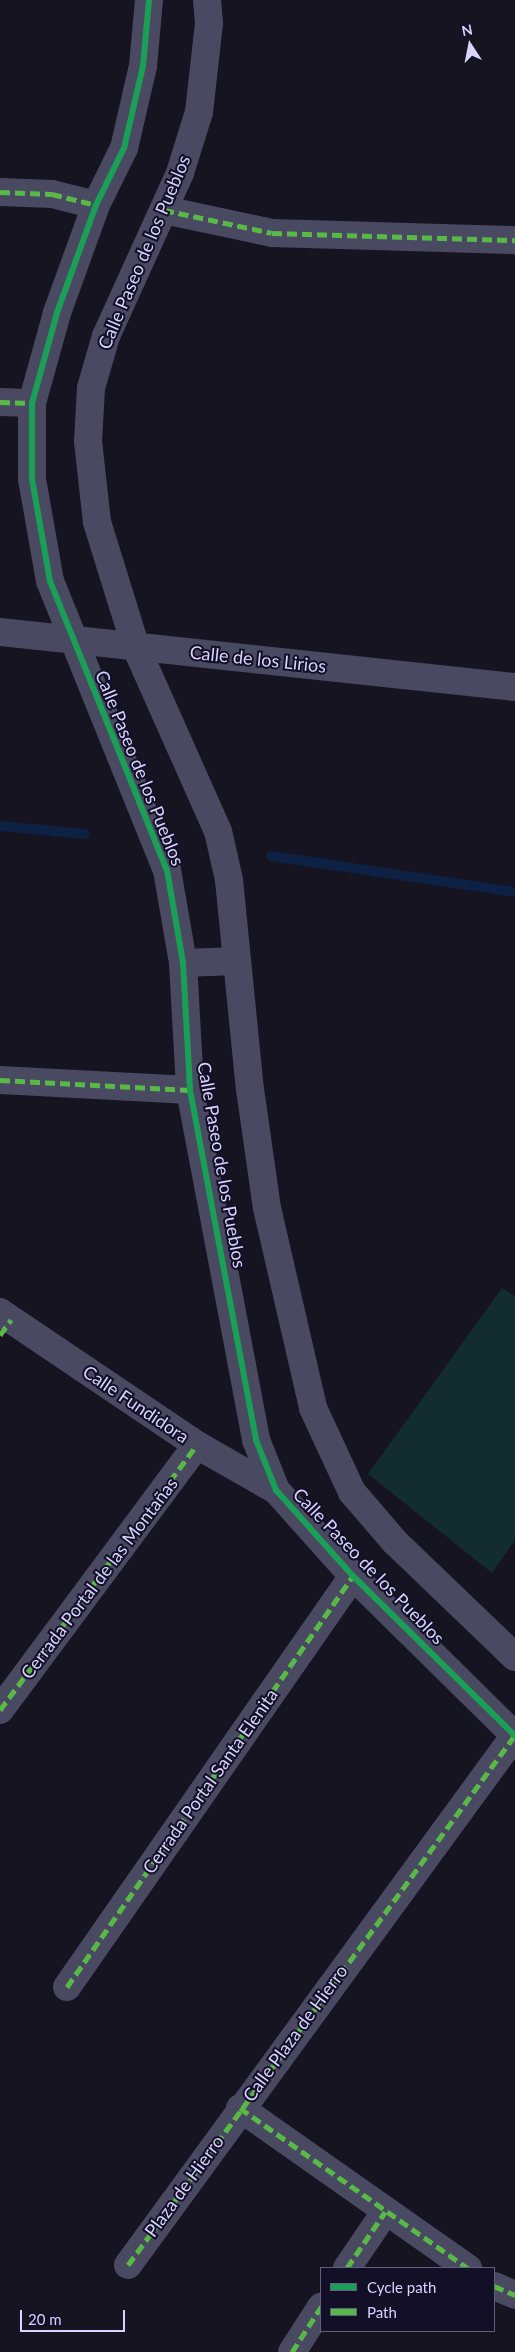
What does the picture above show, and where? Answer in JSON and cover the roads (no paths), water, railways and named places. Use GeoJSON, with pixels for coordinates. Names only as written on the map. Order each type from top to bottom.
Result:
{"type":"FeatureCollection","features":[{"type":"Feature","properties":{"kind":"street","name":"Calle Paseo de los Pueblos"},"geometry":{"type":"LineString","coordinates":[[149,0],[143,66],[124,148],[96,205],[56,312],[32,403],[32,479],[50,581],[71,638],[167,870],[183,964],[190,1090],[256,1440],[276,1490],[353,1576],[515,1735]]}},
{"type":"Feature","properties":{"kind":"street","name":"Calle Paseo de los Pueblos"},"geometry":{"type":"LineString","coordinates":[[207,0],[209,23],[200,112],[164,210],[106,336],[91,388],[88,441],[97,522],[135,645],[218,831],[229,880],[250,1089],[267,1208],[313,1408],[352,1492],[395,1542],[515,1657]]}},
{"type":"Feature","properties":{"kind":"street"},"geometry":{"type":"LineString","coordinates":[[0,192],[52,194],[96,205]]}},
{"type":"Feature","properties":{"kind":"street"},"geometry":{"type":"LineString","coordinates":[[164,210],[272,233],[515,240]]}},
{"type":"Feature","properties":{"kind":"street"},"geometry":{"type":"LineString","coordinates":[[0,402],[32,403]]}},
{"type":"Feature","properties":{"kind":"street","name":"Calle de los Lirios"},"geometry":{"type":"LineString","coordinates":[[0,632],[71,638],[515,688]]}},
{"type":"Feature","properties":{"kind":"street"},"geometry":{"type":"LineString","coordinates":[[183,964],[237,961]]}},
{"type":"Feature","properties":{"kind":"street"},"geometry":{"type":"LineString","coordinates":[[0,1080],[190,1090]]}},
{"type":"Feature","properties":{"kind":"street","name":"Calle Fundidora"},"geometry":{"type":"LineString","coordinates":[[4,1322],[197,1445],[276,1490]]}},
{"type":"Feature","properties":{"kind":"street","name":"Cerrada Portal de las Montañas"},"geometry":{"type":"LineString","coordinates":[[0,1710],[197,1445]]}},
{"type":"Feature","properties":{"kind":"street","name":"Cerrada Portal Santa Elenita"},"geometry":{"type":"LineString","coordinates":[[67,1986],[353,1576]]}},
{"type":"Feature","properties":{"kind":"street","name":"Calle Plaza de Hierro"},"geometry":{"type":"LineString","coordinates":[[467,2267],[385,2212],[240,2108],[515,1735]]}},
{"type":"Feature","properties":{"kind":"street","name":"Plaza de Hierro"},"geometry":{"type":"LineString","coordinates":[[128,2265],[240,2108]]}},
{"type":"Feature","properties":{"kind":"street"},"geometry":{"type":"LineString","coordinates":[[349,2267],[385,2212]]}},
{"type":"Feature","properties":{"kind":"street"},"geometry":{"type":"LineString","coordinates":[[495,2286],[515,2295]]}},
{"type":"Feature","properties":{"kind":"street"},"geometry":{"type":"LineString","coordinates":[[292,2352],[320,2310]]}},
{"type":"Feature","properties":{"kind":"waterway"},"geometry":{"type":"LineString","coordinates":[[0,826],[85,834]]}},
{"type":"Feature","properties":{"kind":"waterway"},"geometry":{"type":"LineString","coordinates":[[271,856],[515,892]]}}]}
